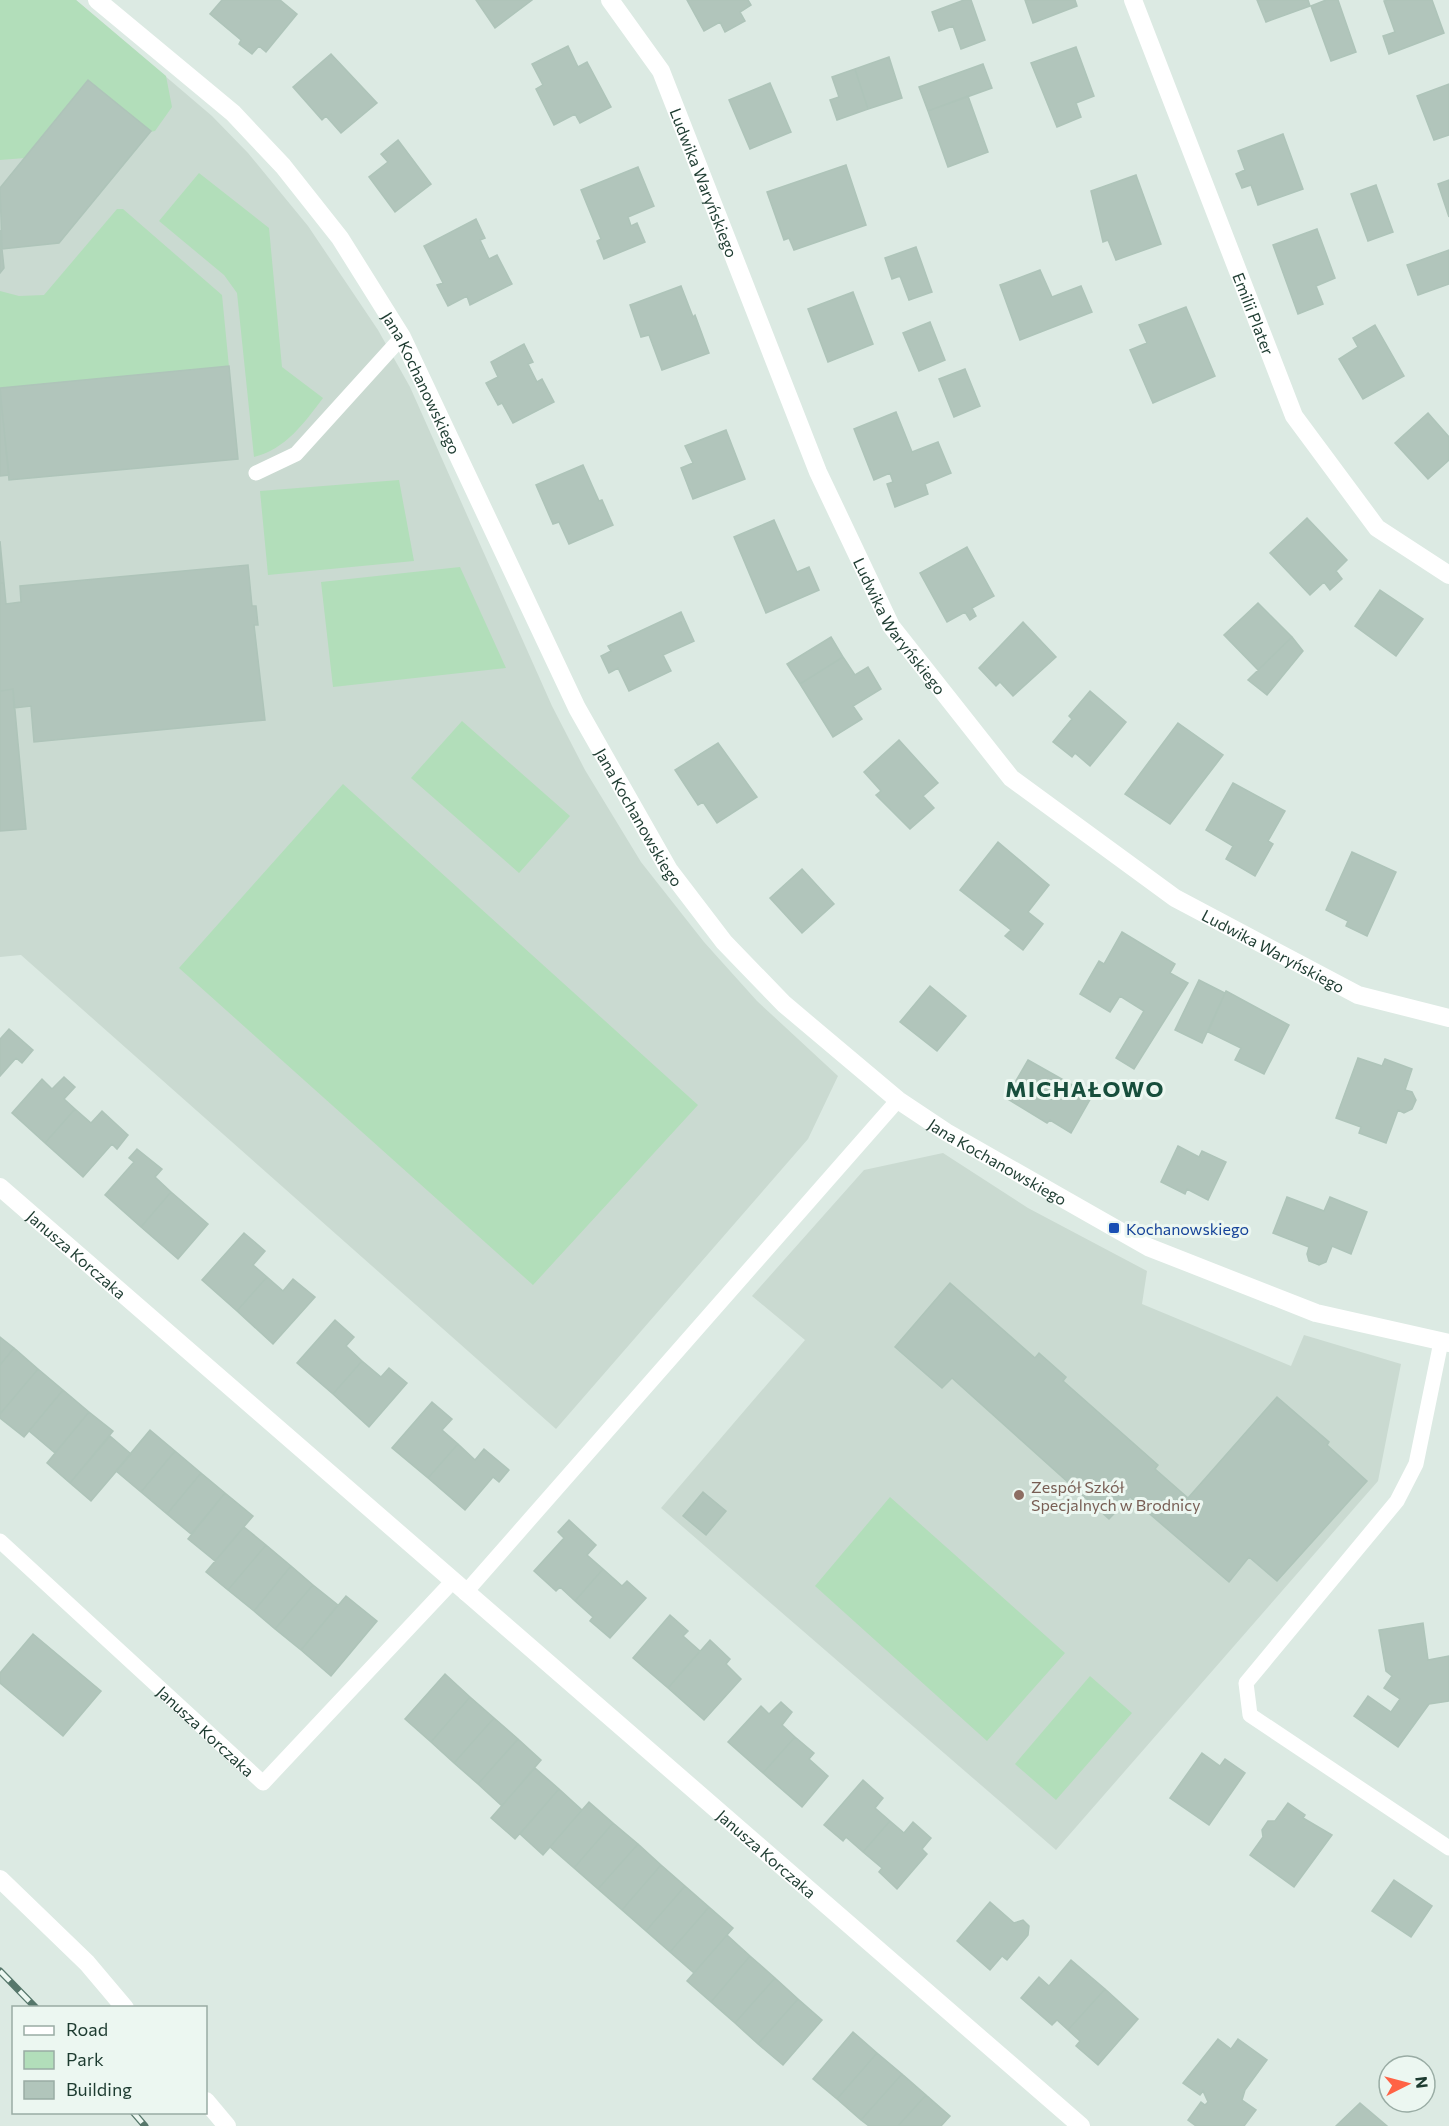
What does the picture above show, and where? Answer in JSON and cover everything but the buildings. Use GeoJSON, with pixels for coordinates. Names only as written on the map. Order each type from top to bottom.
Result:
{"type":"FeatureCollection","features":[{"type":"Feature","properties":{"kind":"street","name":"Jana Kochanowskiego"},"geometry":{"type":"LineString","coordinates":[[97,0],[233,113],[283,166],[340,238],[402,337],[577,708],[669,870],[724,942],[784,1004],[898,1100],[946,1132],[1148,1247],[1316,1313],[1445,1342]]}},
{"type":"Feature","properties":{"kind":"street","name":"Ludwika Waryńskiego"},"geometry":{"type":"LineString","coordinates":[[610,0],[661,71],[818,472],[891,626],[1011,778],[1175,898],[1358,995],[1449,1018]]}},
{"type":"Feature","properties":{"kind":"street","name":"Emilii Plater"},"geometry":{"type":"LineString","coordinates":[[1133,0],[1294,416],[1377,528],[1449,575]]}},
{"type":"Feature","properties":{"kind":"street","name":"Janusza Korczaka"},"geometry":{"type":"LineString","coordinates":[[0,1187],[1081,2126]]}},
{"type":"Feature","properties":{"kind":"street"},"geometry":{"type":"LineString","coordinates":[[0,1879],[65,1940],[124,2006]]}},
{"type":"Feature","properties":{"kind":"street"},"geometry":{"type":"LineString","coordinates":[[207,2102],[227,2126]]}},
{"type":"Feature","properties":{"kind":"lane"},"geometry":{"type":"LineString","coordinates":[[256,473],[296,454],[402,337]]}},
{"type":"Feature","properties":{"kind":"lane"},"geometry":{"type":"LineString","coordinates":[[459,1588],[898,1100]]}},
{"type":"Feature","properties":{"kind":"lane"},"geometry":{"type":"LineString","coordinates":[[1445,1342],[1416,1464],[1397,1501],[1246,1683],[1250,1715],[1449,1848]]}},
{"type":"Feature","properties":{"kind":"lane","name":"Janusza Korczaka"},"geometry":{"type":"LineString","coordinates":[[0,1541],[263,1783],[459,1588]]}},
{"type":"Feature","properties":{"kind":"shaded area"},"geometry":{"type":"Polygon","coordinates":[[[0,0],[76,0],[212,116],[248,153],[308,226],[378,330],[410,387],[552,706],[585,770],[641,862],[704,942],[757,1001],[838,1076],[808,1139],[556,1429],[21,955],[0,957],[0,0]]]}},
{"type":"Feature","properties":{"kind":"shaded area","name":"Zespół Szkół Specjalnych w Brodnicy"},"geometry":{"type":"Polygon","coordinates":[[[943,1153],[1028,1208],[1147,1271],[1142,1304],[1291,1366],[1304,1335],[1401,1364],[1378,1481],[1056,1850],[661,1508],[805,1340],[752,1296],[864,1170],[943,1153]]]}},
{"type":"Feature","properties":{"kind":"green space"},"geometry":{"type":"Polygon","coordinates":[[[0,0],[76,0],[166,76],[172,107],[155,131],[25,158],[0,160],[0,0]]]}},
{"type":"Feature","properties":{"kind":"green space"},"geometry":{"type":"Polygon","coordinates":[[[199,173],[269,228],[282,367],[323,398],[301,426],[285,441],[276,448],[254,457],[237,293],[224,275],[159,221],[199,173]]]}},
{"type":"Feature","properties":{"kind":"green space"},"geometry":{"type":"Polygon","coordinates":[[[117,209],[123,209],[222,295],[229,367],[0,389],[0,291],[19,296],[44,295],[117,209]]]}},
{"type":"Feature","properties":{"kind":"green space"},"geometry":{"type":"Polygon","coordinates":[[[399,480],[414,561],[268,575],[260,491],[399,480]]]}},
{"type":"Feature","properties":{"kind":"green space"},"geometry":{"type":"Polygon","coordinates":[[[460,567],[506,668],[333,687],[321,582],[460,567]]]}},
{"type":"Feature","properties":{"kind":"green space"},"geometry":{"type":"Polygon","coordinates":[[[462,721],[570,816],[519,873],[411,778],[462,721]]]}},
{"type":"Feature","properties":{"kind":"green space"},"geometry":{"type":"Polygon","coordinates":[[[343,784],[698,1105],[533,1285],[179,968],[343,784]]]}},
{"type":"Feature","properties":{"kind":"green space"},"geometry":{"type":"Polygon","coordinates":[[[890,1497],[1065,1653],[987,1741],[815,1586],[890,1497]]]}},
{"type":"Feature","properties":{"kind":"green space"},"geometry":{"type":"Polygon","coordinates":[[[1090,1676],[1132,1713],[1056,1800],[1015,1764],[1090,1676]]]}},
{"type":"Feature","properties":{"kind":"railway"},"geometry":{"type":"LineString","coordinates":[[0,1971],[34,2006]]}},
{"type":"Feature","properties":{"kind":"railway"},"geometry":{"type":"LineString","coordinates":[[135,2114],[145,2126]]}},
{"type":"Feature","properties":{"kind":"place","name":"Kochanowskiego"},"geometry":{"type":"Point","coordinates":[1114,1228]}},
{"type":"Feature","properties":{"kind":"place","name":"Zespół Szkół Specjalnych w Brodnicy"},"geometry":{"type":"Point","coordinates":[1019,1495]}},
{"type":"Feature","properties":{"kind":"district","name":"MICHAŁOWO"},"geometry":{"type":"Point","coordinates":[1085,1088]}}]}
